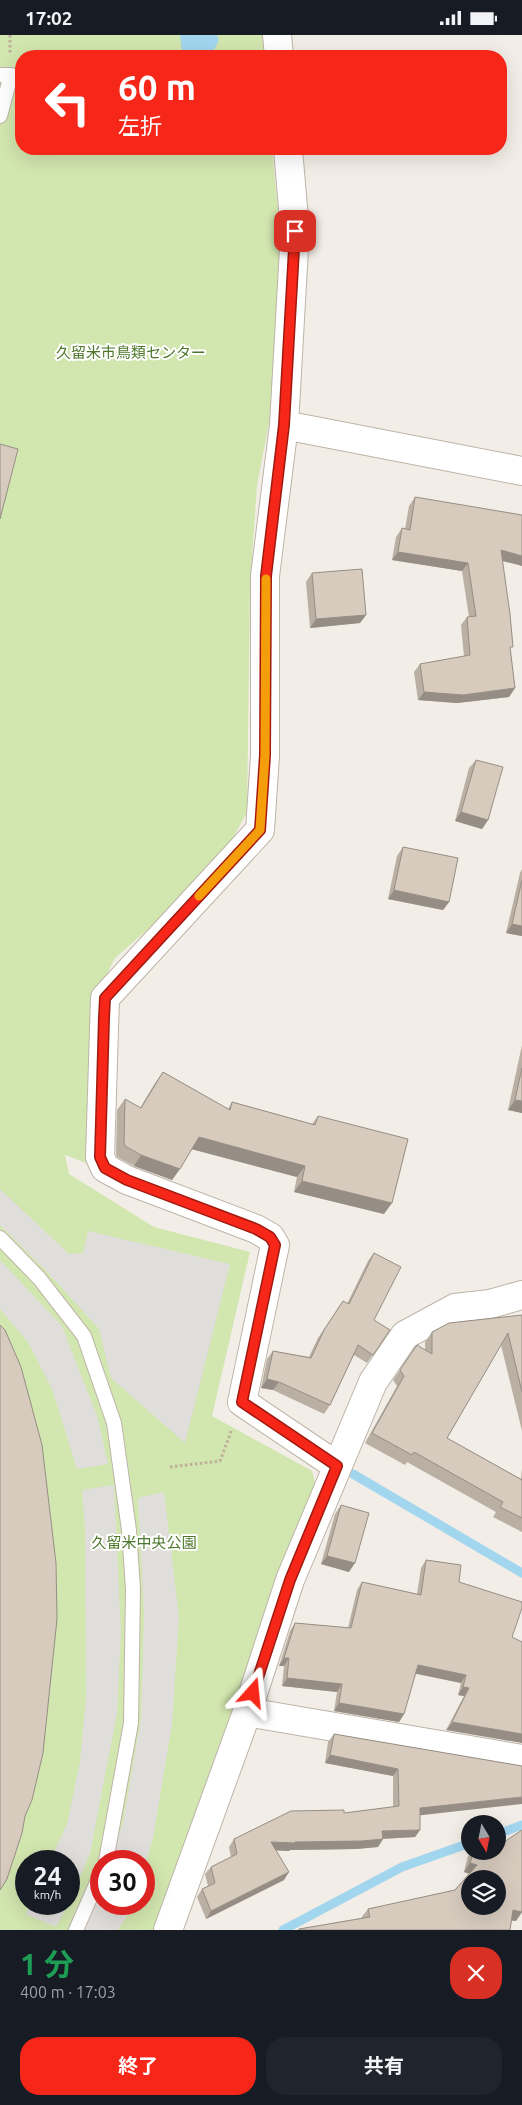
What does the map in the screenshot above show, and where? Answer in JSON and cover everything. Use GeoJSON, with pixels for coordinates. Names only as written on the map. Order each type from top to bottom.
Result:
{"type":"FeatureCollection","features":[{"type":"Feature","properties":{"kind":"street"},"geometry":{"type":"LineString","coordinates":[[277,35],[278,50]]}},
{"type":"Feature","properties":{"kind":"street"},"geometry":{"type":"LineString","coordinates":[[289,155],[295,231],[284,425],[266,576],[265,755],[260,830],[105,998],[100,1157],[105,1168],[127,1180],[256,1229],[270,1237],[275,1245],[242,1402],[337,1466]]}},
{"type":"Feature","properties":{"kind":"street"},"geometry":{"type":"LineString","coordinates":[[284,425],[522,471]]}},
{"type":"Feature","properties":{"kind":"street"},"geometry":{"type":"LineString","coordinates":[[168,1930],[247,1712],[290,1580],[373,1382],[405,1335],[456,1308],[490,1303],[522,1295]]}},
{"type":"Feature","properties":{"kind":"street"},"geometry":{"type":"LineString","coordinates":[[247,1712],[522,1759]]}},
{"type":"Feature","properties":{"kind":"lane"},"geometry":{"type":"LineString","coordinates":[[0,75],[11,75],[0,116]]}},
{"type":"Feature","properties":{"kind":"lane"},"geometry":{"type":"LineString","coordinates":[[0,1238],[39,1278],[84,1337],[114,1423],[126,1504],[133,1589],[131,1713],[108,1850]]}},
{"type":"Feature","properties":{"kind":"lane"},"geometry":{"type":"LineString","coordinates":[[76,1930],[90,1898]]}},
{"type":"Feature","properties":{"kind":"path"},"geometry":{"type":"LineString","coordinates":[[170,1467],[220,1461],[242,1402]]}},
{"type":"Feature","properties":{"kind":"green space","name":"久留米中央公園"},"geometry":{"type":"Polygon","coordinates":[[[0,35],[262,35],[263,50],[15,50],[15,155],[273,155],[281,240],[277,380],[257,486],[250,586],[247,812],[219,864],[115,958],[94,999],[89,1164],[65,1155],[69,1174],[154,1227],[250,1252],[212,1416],[312,1471],[317,1490],[156,1930],[0,1930],[0,35]]]}},
{"type":"Feature","properties":{"kind":"shaded area"},"geometry":{"type":"Polygon","coordinates":[[[0,1189],[69,1254],[83,1253],[88,1231],[230,1264],[185,1443],[111,1378],[99,1329],[51,1276],[0,1225],[0,1189]]]}},
{"type":"Feature","properties":{"kind":"shaded area"},"geometry":{"type":"Polygon","coordinates":[[[0,1260],[62,1326],[97,1416],[108,1464],[77,1469],[52,1389],[28,1342],[0,1309],[0,1260]]]}},
{"type":"Feature","properties":{"kind":"shaded area"},"geometry":{"type":"Polygon","coordinates":[[[114,1485],[121,1633],[117,1713],[90,1854],[80,1877],[80,1850],[55,1850],[67,1824],[80,1762],[86,1698],[85,1529],[82,1490],[114,1485]]]}},
{"type":"Feature","properties":{"kind":"shaded area"},"geometry":{"type":"Polygon","coordinates":[[[164,1492],[179,1617],[172,1724],[150,1850],[114,1850],[123,1822],[141,1719],[144,1614],[138,1498],[164,1492]]]}},
{"type":"Feature","properties":{"kind":"shaded area"},"geometry":{"type":"Polygon","coordinates":[[[28,1915],[62,1915],[56,1927],[28,1915]]]}},
{"type":"Feature","properties":{"kind":"shaded area"},"geometry":{"type":"Polygon","coordinates":[[[90,1915],[127,1915],[118,1930],[84,1930],[90,1915]]]}},
{"type":"Feature","properties":{"kind":"water"},"geometry":{"type":"Polygon","coordinates":[[[180,35],[217,35],[219,40],[214,50],[182,50],[180,35]]]}},
{"type":"Feature","properties":{"kind":"building"},"geometry":{"type":"Polygon","coordinates":[[[0,444],[18,449],[0,519],[0,444]]]}},
{"type":"Feature","properties":{"kind":"building"},"geometry":{"type":"Polygon","coordinates":[[[415,497],[522,515],[522,556],[501,550],[510,614],[513,647],[510,647],[515,688],[463,695],[424,692],[420,664],[470,655],[467,617],[476,616],[468,563],[398,552],[402,528],[410,530],[415,497]]]}},
{"type":"Feature","properties":{"kind":"building"},"geometry":{"type":"Polygon","coordinates":[[[362,569],[366,615],[316,619],[312,573],[362,569]]]}},
{"type":"Feature","properties":{"kind":"building"},"geometry":{"type":"Polygon","coordinates":[[[476,760],[503,767],[488,820],[461,812],[476,760]]]}},
{"type":"Feature","properties":{"kind":"building"},"geometry":{"type":"Polygon","coordinates":[[[403,847],[458,858],[449,902],[394,890],[403,847]]]}},
{"type":"Feature","properties":{"kind":"building"},"geometry":{"type":"Polygon","coordinates":[[[522,880],[522,926],[512,924],[522,880]]]}},
{"type":"Feature","properties":{"kind":"building"},"geometry":{"type":"Polygon","coordinates":[[[522,1068],[522,1101],[515,1100],[522,1068]]]}},
{"type":"Feature","properties":{"kind":"building"},"geometry":{"type":"Polygon","coordinates":[[[163,1072],[230,1110],[232,1102],[315,1125],[318,1116],[408,1139],[392,1203],[302,1181],[305,1166],[199,1137],[180,1169],[141,1155],[125,1146],[125,1099],[141,1108],[163,1072]]]}},
{"type":"Feature","properties":{"kind":"building"},"geometry":{"type":"Polygon","coordinates":[[[374,1253],[401,1267],[374,1320],[390,1330],[373,1355],[358,1345],[330,1405],[279,1382],[267,1379],[273,1351],[311,1358],[324,1330],[343,1301],[349,1304],[374,1253]]]}},
{"type":"Feature","properties":{"kind":"building"},"geometry":{"type":"Polygon","coordinates":[[[522,1315],[522,1392],[508,1333],[447,1438],[522,1480],[522,1518],[500,1507],[503,1502],[414,1452],[412,1455],[372,1433],[404,1376],[400,1370],[417,1345],[432,1354],[432,1332],[449,1323],[522,1315]]]}},
{"type":"Feature","properties":{"kind":"building"},"geometry":{"type":"Polygon","coordinates":[[[0,1325],[5,1330],[21,1367],[42,1445],[56,1563],[57,1619],[43,1753],[22,1833],[7,1879],[0,1890],[0,1325]]]}},
{"type":"Feature","properties":{"kind":"building"},"geometry":{"type":"Polygon","coordinates":[[[341,1505],[369,1513],[355,1563],[327,1556],[341,1505]]]}},
{"type":"Feature","properties":{"kind":"building"},"geometry":{"type":"Polygon","coordinates":[[[426,1560],[461,1565],[459,1582],[522,1602],[522,1608],[512,1637],[522,1642],[522,1734],[452,1722],[469,1688],[463,1687],[466,1675],[418,1665],[404,1714],[339,1703],[342,1684],[287,1678],[289,1658],[284,1658],[295,1623],[351,1628],[362,1582],[421,1595],[426,1560]]]}},
{"type":"Feature","properties":{"kind":"building"},"geometry":{"type":"Polygon","coordinates":[[[334,1734],[522,1766],[522,1797],[420,1808],[420,1830],[382,1831],[383,1839],[295,1843],[271,1842],[289,1872],[211,1911],[202,1889],[215,1883],[211,1867],[237,1854],[234,1839],[291,1811],[344,1810],[344,1813],[399,1806],[398,1769],[330,1755],[334,1734]]]}},
{"type":"Feature","properties":{"kind":"building"},"geometry":{"type":"Polygon","coordinates":[[[522,1830],[522,1912],[513,1910],[510,1930],[299,1930],[370,1917],[368,1909],[455,1890],[461,1883],[461,1915],[506,1915],[506,1870],[473,1870],[477,1865],[470,1863],[471,1860],[506,1860],[506,1841],[522,1830]]]}},
{"type":"Feature","properties":{"kind":"waterway"},"geometry":{"type":"LineString","coordinates":[[353,1474],[522,1573]]}},
{"type":"Feature","properties":{"kind":"waterway"},"geometry":{"type":"LineString","coordinates":[[506,1831],[522,1825]]}},
{"type":"Feature","properties":{"kind":"waterway"},"geometry":{"type":"LineString","coordinates":[[283,1930],[402,1867],[461,1846]]}},
{"type":"Feature","properties":{"kind":"slow traffic"},"geometry":{"type":"LineString","coordinates":[[199,896],[260,830],[265,755],[266,579]]}},
{"type":"Feature","properties":{"kind":"route"},"geometry":{"type":"LineString","coordinates":[[253,1693],[290,1580],[337,1466],[242,1402],[275,1245],[270,1237],[256,1229],[127,1180],[105,1168],[100,1157],[105,998],[260,830],[265,755],[266,576],[284,425],[295,231]]}},
{"type":"Feature","properties":{"kind":"park label","name":"久留米市鳥類センター"},"geometry":{"type":"Point","coordinates":[131,353]}}]}
